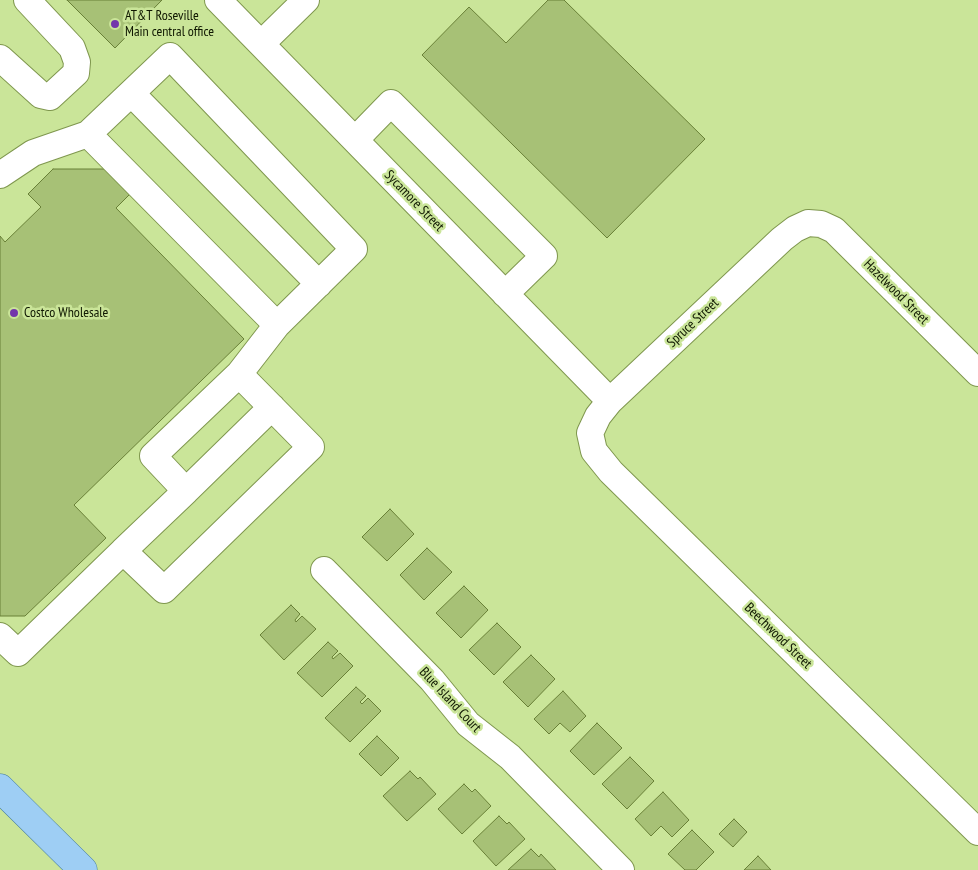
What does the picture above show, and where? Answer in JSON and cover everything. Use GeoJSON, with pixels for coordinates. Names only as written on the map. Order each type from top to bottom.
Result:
{"type":"FeatureCollection","features":[{"type":"Feature","properties":{"kind":"main road"},"geometry":{"type":"LineString","coordinates":[[0,788],[83,870]]}},
{"type":"Feature","properties":{"kind":"street"},"geometry":{"type":"LineString","coordinates":[[0,58],[41,95],[50,97],[76,74],[77,62],[72,48],[27,0]]}},
{"type":"Feature","properties":{"kind":"street","name":"Sycamore Street"},"geometry":{"type":"LineString","coordinates":[[218,0],[610,401]]}},
{"type":"Feature","properties":{"kind":"street"},"geometry":{"type":"LineString","coordinates":[[261,44],[306,0]]}},
{"type":"Feature","properties":{"kind":"street"},"geometry":{"type":"LineString","coordinates":[[1,171],[33,153],[88,134],[170,56],[354,249],[277,325],[239,374],[153,456],[186,491]]}},
{"type":"Feature","properties":{"kind":"street"},"geometry":{"type":"LineString","coordinates":[[131,93],[319,284]]}},
{"type":"Feature","properties":{"kind":"street"},"geometry":{"type":"LineString","coordinates":[[355,140],[391,102],[544,256],[506,294]]}},
{"type":"Feature","properties":{"kind":"street"},"geometry":{"type":"LineString","coordinates":[[88,134],[277,325]]}},
{"type":"Feature","properties":{"kind":"street","name":"Hazelwood Street"},"geometry":{"type":"LineString","coordinates":[[808,223],[821,224],[834,230],[978,373]]}},
{"type":"Feature","properties":{"kind":"street","name":"Spruce Street"},"geometry":{"type":"LineString","coordinates":[[590,433],[598,416],[610,401],[782,238],[808,223]]}},
{"type":"Feature","properties":{"kind":"street"},"geometry":{"type":"LineString","coordinates":[[123,551],[164,590],[311,447],[239,374]]}},
{"type":"Feature","properties":{"kind":"street"},"geometry":{"type":"LineString","coordinates":[[0,636],[18,653],[272,407]]}},
{"type":"Feature","properties":{"kind":"street","name":"Beechwood Street"},"geometry":{"type":"LineString","coordinates":[[590,433],[594,451],[610,472],[978,832]]}},
{"type":"Feature","properties":{"kind":"street","name":"Blue Island Court"},"geometry":{"type":"LineString","coordinates":[[324,570],[432,680],[468,724],[510,757],[621,870]]}},
{"type":"Feature","properties":{"kind":"building","name":"AT&T Roseville Main central office"},"geometry":{"type":"Polygon","coordinates":[[[67,0],[162,0],[115,48],[67,0]]]}},
{"type":"Feature","properties":{"kind":"building"},"geometry":{"type":"Polygon","coordinates":[[[548,0],[564,0],[705,139],[607,238],[422,55],[469,7],[506,43],[548,0]]]}},
{"type":"Feature","properties":{"kind":"building"},"geometry":{"type":"Polygon","coordinates":[[[53,169],[105,169],[130,194],[116,208],[244,339],[74,505],[106,538],[25,616],[0,616],[0,236],[5,242],[41,207],[28,194],[53,169]]]}},
{"type":"Feature","properties":{"kind":"building"},"geometry":{"type":"Polygon","coordinates":[[[390,509],[414,534],[387,561],[362,537],[390,509]]]}},
{"type":"Feature","properties":{"kind":"building"},"geometry":{"type":"Polygon","coordinates":[[[427,548],[452,572],[424,600],[400,575],[427,548]]]}},
{"type":"Feature","properties":{"kind":"building"},"geometry":{"type":"Polygon","coordinates":[[[464,586],[488,610],[461,638],[436,613],[464,586]]]}},
{"type":"Feature","properties":{"kind":"building"},"geometry":{"type":"Polygon","coordinates":[[[291,605],[300,614],[295,620],[296,622],[302,616],[316,629],[284,660],[260,635],[291,605]]]}},
{"type":"Feature","properties":{"kind":"building"},"geometry":{"type":"Polygon","coordinates":[[[497,623],[521,647],[494,675],[469,650],[497,623]]]}},
{"type":"Feature","properties":{"kind":"building"},"geometry":{"type":"Polygon","coordinates":[[[328,642],[338,651],[332,657],[333,659],[340,653],[353,666],[322,697],[297,673],[328,642]]]}},
{"type":"Feature","properties":{"kind":"building"},"geometry":{"type":"Polygon","coordinates":[[[531,655],[555,679],[528,707],[503,682],[531,655]]]}},
{"type":"Feature","properties":{"kind":"building"},"geometry":{"type":"Polygon","coordinates":[[[356,687],[366,696],[360,702],[362,704],[368,698],[381,711],[350,742],[325,718],[356,687]]]}},
{"type":"Feature","properties":{"kind":"building"},"geometry":{"type":"Polygon","coordinates":[[[563,691],[586,716],[570,732],[560,723],[549,734],[534,719],[563,691]]]}},
{"type":"Feature","properties":{"kind":"building"},"geometry":{"type":"Polygon","coordinates":[[[597,723],[622,748],[594,775],[570,751],[597,723]]]}},
{"type":"Feature","properties":{"kind":"building"},"geometry":{"type":"Polygon","coordinates":[[[377,736],[399,758],[381,776],[359,754],[377,736]]]}},
{"type":"Feature","properties":{"kind":"building"},"geometry":{"type":"Polygon","coordinates":[[[630,757],[654,781],[627,809],[602,784],[630,757]]]}},
{"type":"Feature","properties":{"kind":"building"},"geometry":{"type":"Polygon","coordinates":[[[410,771],[418,779],[420,777],[436,794],[407,821],[383,796],[410,771]]]}},
{"type":"Feature","properties":{"kind":"building"},"geometry":{"type":"Polygon","coordinates":[[[464,784],[472,792],[475,789],[491,806],[462,834],[438,809],[464,784]]]}},
{"type":"Feature","properties":{"kind":"building"},"geometry":{"type":"Polygon","coordinates":[[[663,792],[689,820],[672,837],[661,826],[651,836],[635,819],[663,792]]]}},
{"type":"Feature","properties":{"kind":"building"},"geometry":{"type":"Polygon","coordinates":[[[499,816],[507,824],[509,822],[525,839],[496,866],[473,841],[499,816]]]}},
{"type":"Feature","properties":{"kind":"building"},"geometry":{"type":"Polygon","coordinates":[[[734,819],[747,832],[733,847],[719,834],[734,819]]]}},
{"type":"Feature","properties":{"kind":"building"},"geometry":{"type":"Polygon","coordinates":[[[692,830],[714,852],[696,870],[685,870],[668,854],[692,830]]]}},
{"type":"Feature","properties":{"kind":"building"},"geometry":{"type":"Polygon","coordinates":[[[531,849],[539,857],[541,854],[556,870],[508,870],[531,849]]]}},
{"type":"Feature","properties":{"kind":"building"},"geometry":{"type":"Polygon","coordinates":[[[758,856],[771,870],[744,870],[758,856]]]}},
{"type":"Feature","properties":{"kind":"place","name":"AT&T Roseville Main central office"},"geometry":{"type":"Point","coordinates":[115,24]}},
{"type":"Feature","properties":{"kind":"place","name":"Costco Wholesale"},"geometry":{"type":"Point","coordinates":[14,313]}}]}
